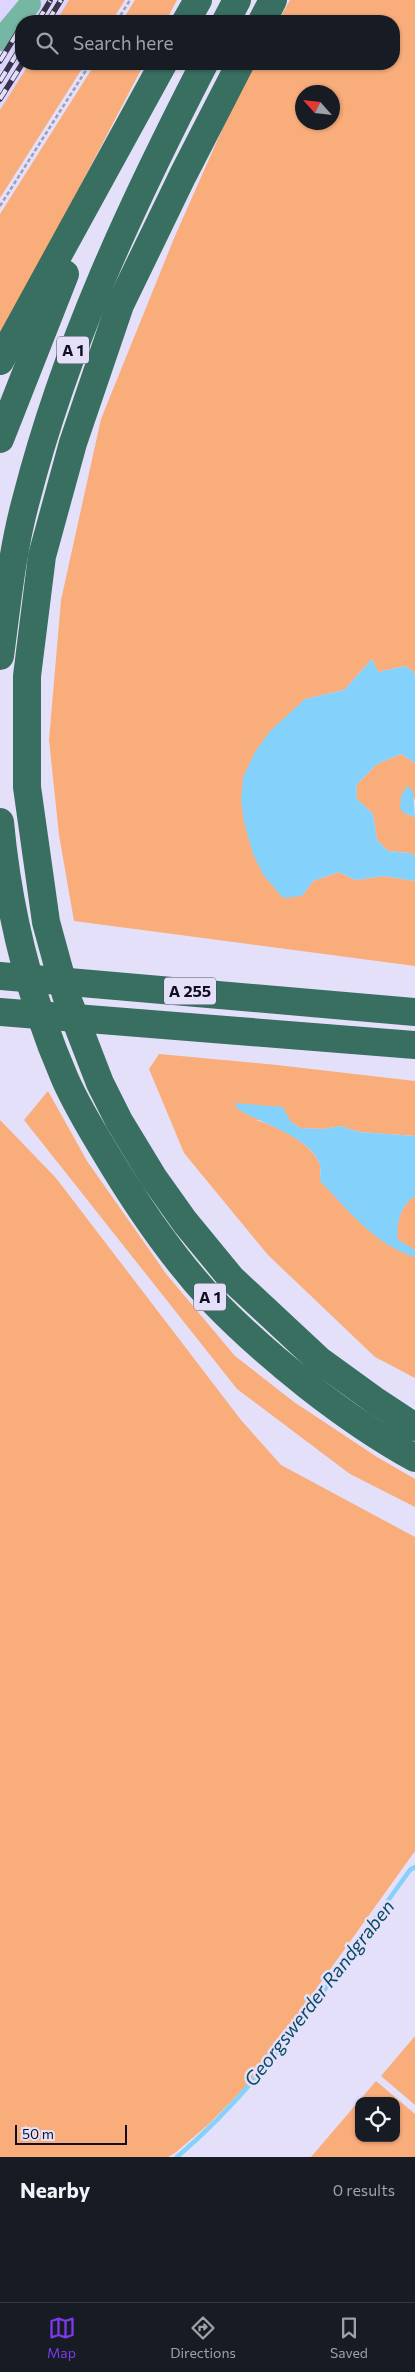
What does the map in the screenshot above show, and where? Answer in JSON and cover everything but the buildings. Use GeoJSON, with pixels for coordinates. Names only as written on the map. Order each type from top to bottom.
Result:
{"type":"FeatureCollection","features":[{"type":"Feature","properties":{"kind":"highway"},"geometry":{"type":"LineString","coordinates":[[189,15],[198,0]]}},
{"type":"Feature","properties":{"kind":"highway"},"geometry":{"type":"LineString","coordinates":[[229,15],[237,0]]}},
{"type":"Feature","properties":{"kind":"highway"},"geometry":{"type":"LineString","coordinates":[[265,15],[273,0]]}},
{"type":"Feature","properties":{"kind":"highway"},"geometry":{"type":"LineString","coordinates":[[0,361],[103,177],[160,70]]}},
{"type":"Feature","properties":{"kind":"highway","name":"A 1"},"geometry":{"type":"LineString","coordinates":[[0,656],[11,571],[25,502],[67,364],[93,296],[128,215],[201,70]]}},
{"type":"Feature","properties":{"kind":"highway"},"geometry":{"type":"LineString","coordinates":[[237,70],[182,175],[120,305],[73,443],[42,556],[27,676],[27,788],[46,922],[66,995],[100,1083],[119,1121],[153,1177],[185,1222],[231,1278],[319,1360],[376,1402],[415,1427]]}},
{"type":"Feature","properties":{"kind":"highway"},"geometry":{"type":"LineString","coordinates":[[0,439],[103,177]]}},
{"type":"Feature","properties":{"kind":"highway","name":"A 1"},"geometry":{"type":"LineString","coordinates":[[0,822],[3,854],[14,920],[36,1000],[65,1079],[92,1130],[134,1199],[164,1241],[212,1300],[306,1384],[364,1426],[415,1458]]}},
{"type":"Feature","properties":{"kind":"highway","name":"A 255"},"geometry":{"type":"LineString","coordinates":[[0,976],[415,1012]]}},
{"type":"Feature","properties":{"kind":"highway","name":"A 255"},"geometry":{"type":"LineString","coordinates":[[0,1012],[415,1045]]}},
{"type":"Feature","properties":{"kind":"lane"},"geometry":{"type":"LineString","coordinates":[[21,15],[30,4]]}},
{"type":"Feature","properties":{"kind":"lane"},"geometry":{"type":"LineString","coordinates":[[0,40],[15,22]]}},
{"type":"Feature","properties":{"kind":"path"},"geometry":{"type":"LineString","coordinates":[[121,15],[130,0]]}},
{"type":"Feature","properties":{"kind":"path"},"geometry":{"type":"LineString","coordinates":[[0,206],[86,70]]}},
{"type":"Feature","properties":{"kind":"shaded area"},"geometry":{"type":"Polygon","coordinates":[[[0,0],[69,0],[60,15],[15,15],[15,70],[25,70],[0,110],[0,0]]]}},
{"type":"Feature","properties":{"kind":"shaded area"},"geometry":{"type":"Polygon","coordinates":[[[69,0],[125,0],[116,15],[60,15],[69,0]]]}},
{"type":"Feature","properties":{"kind":"shaded area"},"geometry":{"type":"Polygon","coordinates":[[[135,0],[177,0],[169,15],[126,15],[135,0]]]}},
{"type":"Feature","properties":{"kind":"shaded area"},"geometry":{"type":"Polygon","coordinates":[[[290,0],[415,0],[415,676],[413,671],[405,666],[378,672],[372,659],[344,690],[305,699],[302,896],[313,881],[339,872],[355,880],[384,876],[415,881],[415,966],[74,921],[59,835],[49,740],[61,600],[101,419],[175,236],[241,87],[251,70],[400,70],[400,15],[281,15],[290,0]]]}},
{"type":"Feature","properties":{"kind":"shaded area"},"geometry":{"type":"Polygon","coordinates":[[[25,70],[81,70],[0,198],[0,110],[25,70]]]}},
{"type":"Feature","properties":{"kind":"shaded area"},"geometry":{"type":"Polygon","coordinates":[[[91,70],[141,70],[0,339],[0,214],[91,70]]]}},
{"type":"Feature","properties":{"kind":"shaded area"},"geometry":{"type":"Polygon","coordinates":[[[401,754],[415,763],[415,801],[413,797],[404,813],[415,817],[415,856],[410,853],[388,851],[377,840],[373,814],[356,798],[357,784],[377,764],[401,754]]]}},
{"type":"Feature","properties":{"kind":"shaded area"},"geometry":{"type":"Polygon","coordinates":[[[159,1054],[415,1081],[415,1136],[360,1132],[340,1126],[324,1129],[300,1128],[290,1121],[256,1120],[293,1136],[302,1143],[316,1157],[320,1165],[320,1181],[415,1257],[415,1378],[375,1357],[268,1255],[184,1153],[149,1069],[159,1054]]]}},
{"type":"Feature","properties":{"kind":"shaded area"},"geometry":{"type":"Polygon","coordinates":[[[48,1091],[87,1161],[167,1275],[235,1356],[294,1402],[377,1457],[415,1479],[415,1507],[350,1474],[237,1389],[24,1120],[48,1091]]]}},
{"type":"Feature","properties":{"kind":"shaded area"},"geometry":{"type":"Polygon","coordinates":[[[0,1120],[56,1178],[241,1420],[281,1465],[415,1537],[415,1851],[248,2084],[210,2123],[168,2157],[0,2157],[0,1120]]]}},
{"type":"Feature","properties":{"kind":"shaded area"},"geometry":{"type":"Polygon","coordinates":[[[415,1196],[415,1250],[397,1240],[397,1234],[398,1221],[402,1210],[415,1196]]]}},
{"type":"Feature","properties":{"kind":"shaded area"},"geometry":{"type":"Polygon","coordinates":[[[415,2036],[415,2105],[381,2076],[415,2036]]]}},
{"type":"Feature","properties":{"kind":"shaded area"},"geometry":{"type":"Polygon","coordinates":[[[376,2081],[395,2097],[362,2097],[376,2081]]]}},
{"type":"Feature","properties":{"kind":"shaded area"},"geometry":{"type":"Polygon","coordinates":[[[400,2101],[415,2114],[415,2157],[311,2157],[355,2106],[355,2142],[400,2142],[400,2101]]]}},
{"type":"Feature","properties":{"kind":"water"},"geometry":{"type":"Polygon","coordinates":[[[372,659],[378,672],[405,666],[413,671],[415,676],[415,763],[401,754],[377,764],[357,784],[356,798],[373,814],[377,840],[388,851],[410,853],[415,856],[415,881],[384,876],[355,880],[339,872],[313,881],[302,896],[283,898],[264,876],[253,854],[244,822],[241,800],[243,777],[255,752],[270,731],[305,699],[344,690],[372,659]]]}},
{"type":"Feature","properties":{"kind":"water"},"geometry":{"type":"Polygon","coordinates":[[[407,786],[413,791],[415,817],[404,813],[400,808],[401,796],[407,786]]]}},
{"type":"Feature","properties":{"kind":"water"},"geometry":{"type":"Polygon","coordinates":[[[234,1103],[283,1107],[290,1121],[300,1128],[324,1129],[340,1126],[360,1132],[415,1136],[415,1196],[406,1204],[400,1215],[398,1240],[415,1250],[415,1257],[387,1244],[352,1215],[320,1181],[320,1165],[315,1155],[307,1147],[285,1132],[239,1110],[234,1103]]]}},
{"type":"Feature","properties":{"kind":"waterway","name":"Georgswerder Randgraben"},"geometry":{"type":"LineString","coordinates":[[177,2157],[211,2126],[273,2057],[302,2021],[410,1870],[415,1867]]}},
{"type":"Feature","properties":{"kind":"railway"},"geometry":{"type":"LineString","coordinates":[[52,15],[61,0]]}},
{"type":"Feature","properties":{"kind":"railway"},"geometry":{"type":"LineString","coordinates":[[42,15],[50,1]]}},
{"type":"Feature","properties":{"kind":"railway"},"geometry":{"type":"LineString","coordinates":[[0,61],[15,37]]}},
{"type":"Feature","properties":{"kind":"railway"},"geometry":{"type":"LineString","coordinates":[[0,81],[15,57]]}},
{"type":"Feature","properties":{"kind":"railway"},"geometry":{"type":"LineString","coordinates":[[0,99],[18,70]]}}]}
